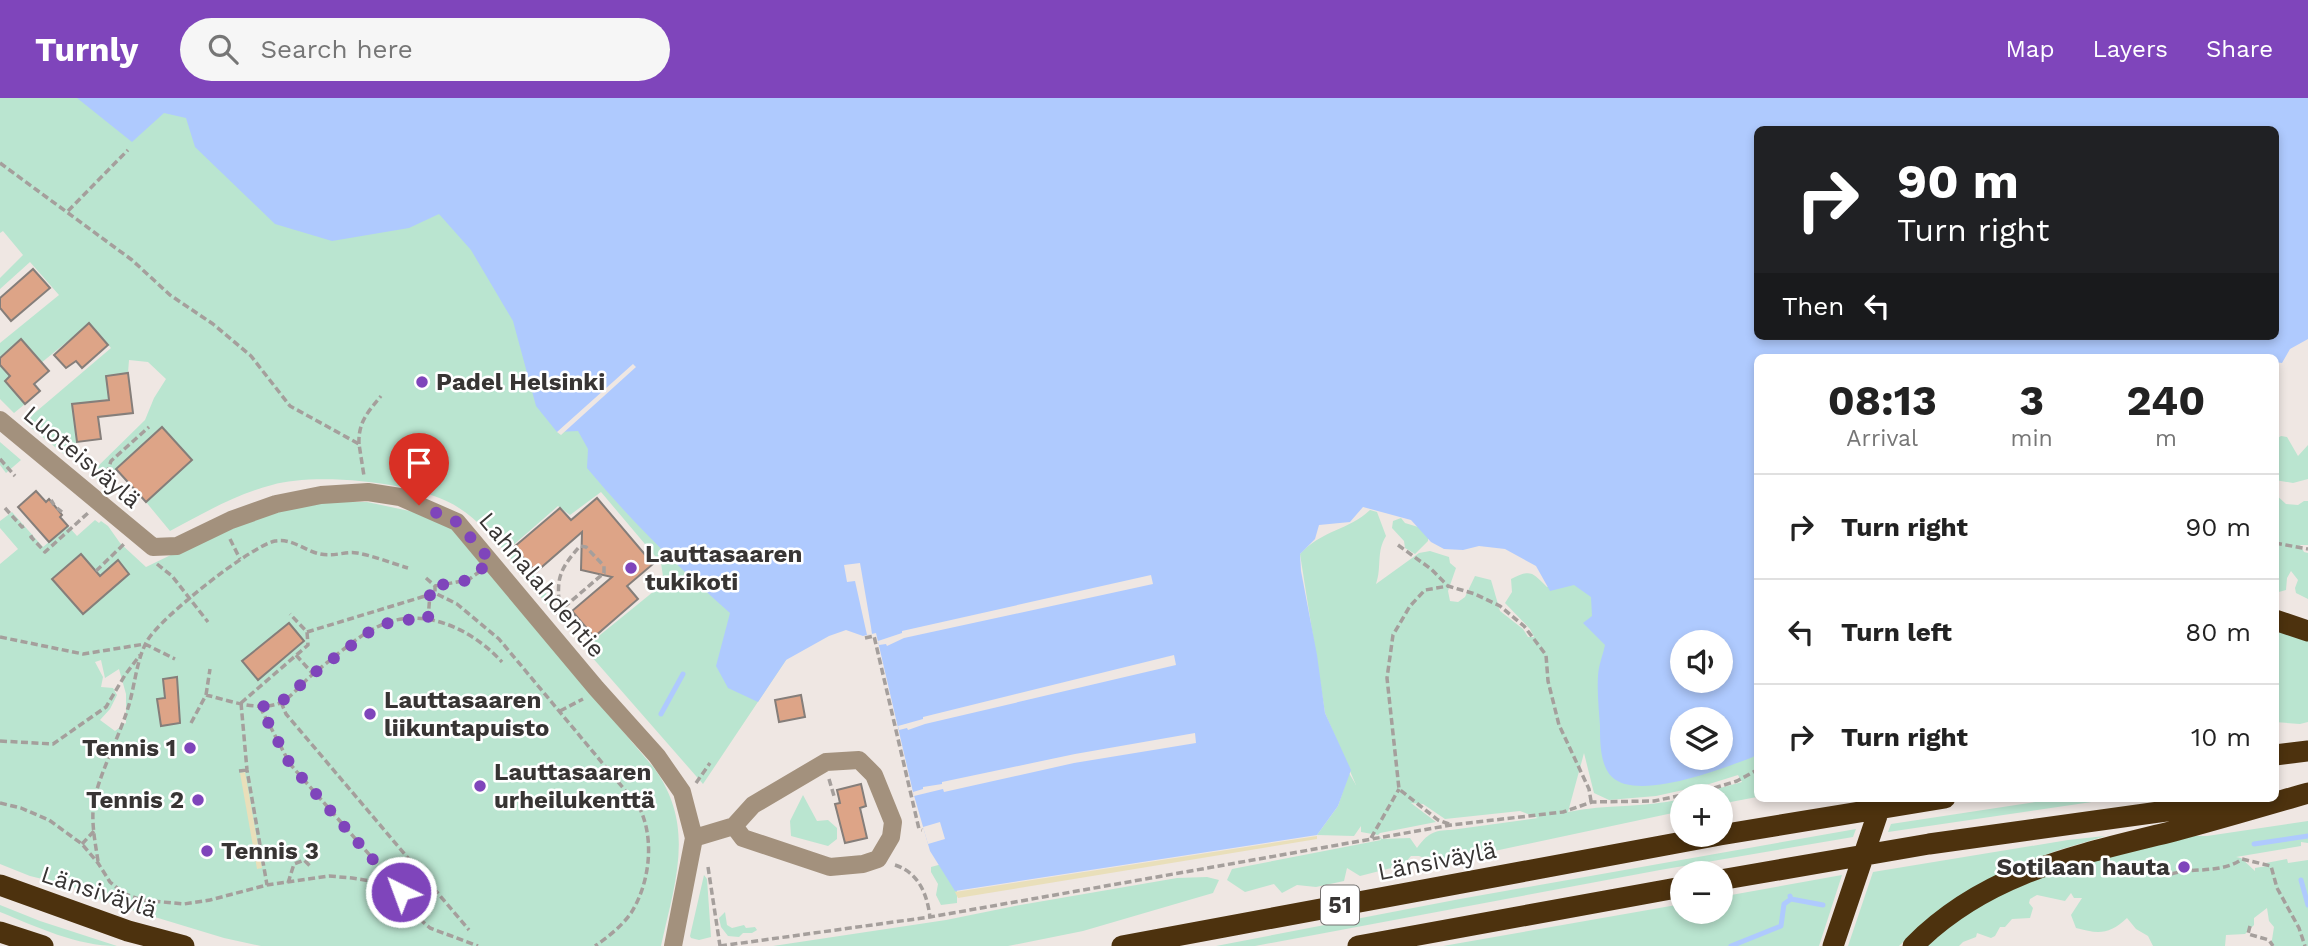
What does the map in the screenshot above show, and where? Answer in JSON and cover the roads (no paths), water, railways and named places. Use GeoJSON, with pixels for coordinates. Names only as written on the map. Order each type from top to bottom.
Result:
{"type":"FeatureCollection","features":[{"type":"Feature","properties":{"kind":"highway"},"geometry":{"type":"LineString","coordinates":[[2279,621],[2308,631]]}},
{"type":"Feature","properties":{"kind":"highway"},"geometry":{"type":"LineString","coordinates":[[2279,755],[2308,751]]}},
{"type":"Feature","properties":{"kind":"highway"},"geometry":{"type":"LineString","coordinates":[[2279,796],[2308,792]]}},
{"type":"Feature","properties":{"kind":"highway"},"geometry":{"type":"LineString","coordinates":[[2279,801],[2308,792]]}},
{"type":"Feature","properties":{"kind":"highway"},"geometry":{"type":"LineString","coordinates":[[1837,936],[1882,802]]}},
{"type":"Feature","properties":{"kind":"highway","name":"Länsiväylä"},"geometry":{"type":"LineString","coordinates":[[1733,833],[1908,802]]}},
{"type":"Feature","properties":{"kind":"highway"},"geometry":{"type":"LineString","coordinates":[[1733,878],[1943,842],[2231,802]]}},
{"type":"Feature","properties":{"kind":"highway"},"geometry":{"type":"LineString","coordinates":[[1913,946],[1956,910],[2014,878],[2054,861],[2275,802]]}},
{"type":"Feature","properties":{"kind":"highway","name":"Länsiväylä"},"geometry":{"type":"LineString","coordinates":[[1122,946],[1670,844]]}},
{"type":"Feature","properties":{"kind":"highway","name":"Länsiväylä"},"geometry":{"type":"LineString","coordinates":[[0,886],[128,931],[184,946]]}},
{"type":"Feature","properties":{"kind":"highway","name":"51"},"geometry":{"type":"LineString","coordinates":[[1358,946],[1670,889]]}},
{"type":"Feature","properties":{"kind":"highway"},"geometry":{"type":"LineString","coordinates":[[0,932],[43,946]]}},
{"type":"Feature","properties":{"kind":"street","name":"Luoteisväylä"},"geometry":{"type":"LineString","coordinates":[[0,420],[135,533]]}},
{"type":"Feature","properties":{"kind":"street","name":"Lahnalahdentie"},"geometry":{"type":"LineString","coordinates":[[135,533],[153,547],[177,546],[231,520],[276,505],[321,495],[368,492],[400,497],[457,522],[596,688],[657,756],[682,792],[694,838],[673,946]]}},
{"type":"Feature","properties":{"kind":"street"},"geometry":{"type":"LineString","coordinates":[[694,838],[734,826],[753,805],[824,764],[859,760],[874,775],[893,822],[891,837],[878,859],[863,864],[830,867],[743,838],[734,826]]}},
{"type":"Feature","properties":{"kind":"water"},"geometry":{"type":"Polygon","coordinates":[[[77,98],[2308,98],[2308,339],[2290,349],[2282,363],[2279,363],[2279,354],[1754,354],[1754,756],[1733,764],[1733,707],[1670,707],[1670,770],[1715,770],[1660,785],[1624,784],[1612,777],[1605,766],[1601,746],[1598,689],[1599,669],[1605,645],[1583,623],[1592,616],[1591,597],[1574,585],[1550,591],[1536,566],[1505,549],[1479,546],[1463,550],[1444,549],[1431,542],[1411,520],[1363,507],[1350,522],[1319,525],[1315,539],[1300,554],[1325,713],[1351,770],[1338,806],[1317,835],[955,891],[930,851],[913,792],[876,633],[863,636],[846,630],[829,636],[786,660],[758,702],[728,688],[716,666],[730,613],[656,543],[587,468],[588,449],[578,431],[557,432],[536,406],[513,321],[471,250],[439,214],[409,228],[332,241],[275,224],[195,147],[186,118],[164,113],[132,142],[77,98]]]}},
{"type":"Feature","properties":{"kind":"waterway"},"geometry":{"type":"LineString","coordinates":[[661,714],[683,674]]}},
{"type":"Feature","properties":{"kind":"waterway"},"geometry":{"type":"LineString","coordinates":[[2254,844],[2308,836]]}},
{"type":"Feature","properties":{"kind":"waterway"},"geometry":{"type":"LineString","coordinates":[[2301,880],[2308,905]]}},
{"type":"Feature","properties":{"kind":"waterway"},"geometry":{"type":"LineString","coordinates":[[1790,896],[1791,899],[1823,905]]}},
{"type":"Feature","properties":{"kind":"waterway"},"geometry":{"type":"LineString","coordinates":[[1731,946],[1781,926],[1784,904],[1791,899]]}},
{"type":"Feature","properties":{"kind":"place","name":"Padel Helsinki"},"geometry":{"type":"Point","coordinates":[422,382]}},
{"type":"Feature","properties":{"kind":"place","name":"Lauttasaaren tukikoti"},"geometry":{"type":"Point","coordinates":[631,568]}},
{"type":"Feature","properties":{"kind":"place","name":"Lauttasaaren liikuntapuisto"},"geometry":{"type":"Point","coordinates":[370,714]}},
{"type":"Feature","properties":{"kind":"place","name":"Tennis 1"},"geometry":{"type":"Point","coordinates":[190,748]}},
{"type":"Feature","properties":{"kind":"place","name":"Lauttasaaren urheilukenttä"},"geometry":{"type":"Point","coordinates":[480,786]}},
{"type":"Feature","properties":{"kind":"place","name":"Tennis 2"},"geometry":{"type":"Point","coordinates":[198,800]}},
{"type":"Feature","properties":{"kind":"place","name":"Tennis 3"},"geometry":{"type":"Point","coordinates":[207,851]}},
{"type":"Feature","properties":{"kind":"place","name":"Sotilaan hauta"},"geometry":{"type":"Point","coordinates":[2184,867]}}]}
